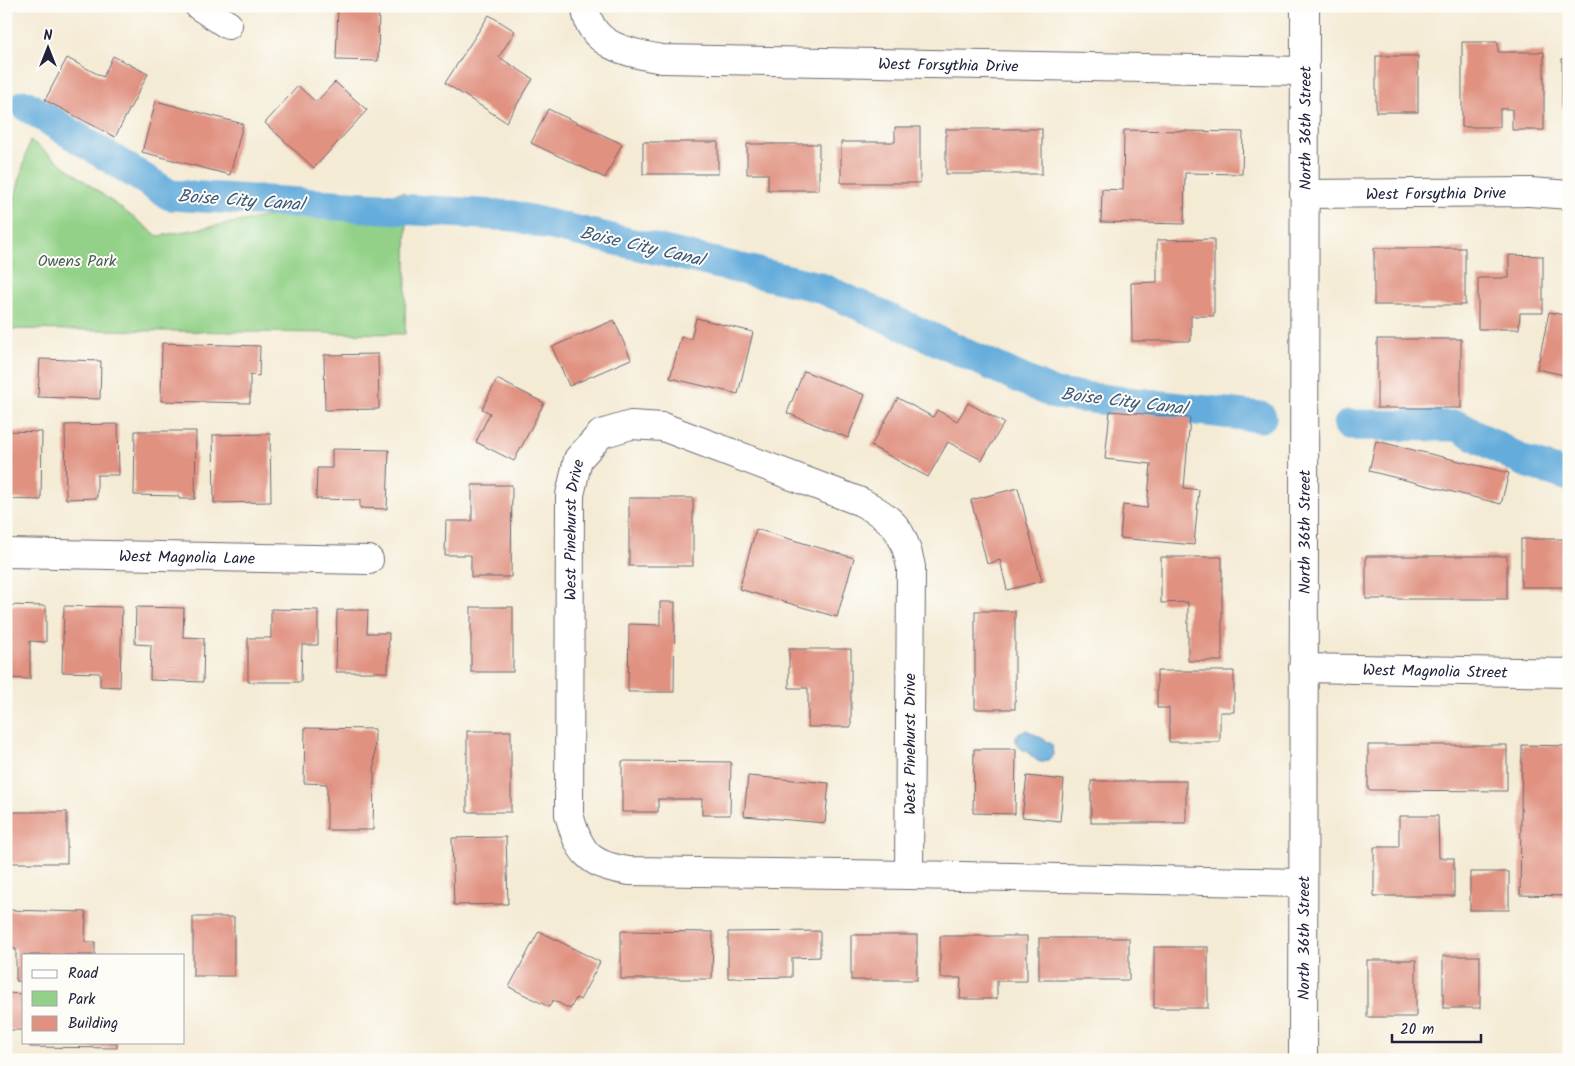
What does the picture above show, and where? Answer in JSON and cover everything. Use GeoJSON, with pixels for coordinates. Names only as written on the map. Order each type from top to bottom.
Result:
{"type":"FeatureCollection","features":[{"type":"Feature","properties":{"kind":"street"},"geometry":{"type":"LineString","coordinates":[[199,6],[228,25]]}},
{"type":"Feature","properties":{"kind":"street","name":"West Forsythia Drive"},"geometry":{"type":"LineString","coordinates":[[586,6],[586,14],[596,36],[624,52],[662,59],[1305,71]]}},
{"type":"Feature","properties":{"kind":"street","name":"North 36th Street"},"geometry":{"type":"LineString","coordinates":[[1303,1060],[1305,6]]}},
{"type":"Feature","properties":{"kind":"street","name":"West Forsythia Drive"},"geometry":{"type":"LineString","coordinates":[[1304,194],[1530,192],[1569,195]]}},
{"type":"Feature","properties":{"kind":"street","name":"West Pinehurst Drive"},"geometry":{"type":"LineString","coordinates":[[908,875],[911,567],[907,546],[897,527],[884,514],[861,502],[663,427],[631,425],[601,434],[578,459],[570,495],[569,814],[576,839],[587,856],[607,868],[630,871],[1303,883]]}},
{"type":"Feature","properties":{"kind":"street","name":"West Magnolia Lane"},"geometry":{"type":"LineString","coordinates":[[6,553],[369,560]]}},
{"type":"Feature","properties":{"kind":"street","name":"West Magnolia Street"},"geometry":{"type":"LineString","coordinates":[[1303,668],[1569,673]]}},
{"type":"Feature","properties":{"kind":"green space","name":"Owens Park"},"geometry":{"type":"Polygon","coordinates":[[[30,140],[158,236],[404,192],[407,209],[405,334],[6,329],[6,231],[30,140]]]}},
{"type":"Feature","properties":{"kind":"water"},"geometry":{"type":"Polygon","coordinates":[[[1027,730],[1052,744],[1053,755],[1048,760],[1040,762],[1019,748],[1016,743],[1016,735],[1027,730]]]}},
{"type":"Feature","properties":{"kind":"building"},"geometry":{"type":"Polygon","coordinates":[[[338,6],[379,6],[378,61],[336,60],[338,6]]]}},
{"type":"Feature","properties":{"kind":"building"},"geometry":{"type":"Polygon","coordinates":[[[489,15],[515,31],[499,57],[533,79],[506,122],[445,83],[489,15]]]}},
{"type":"Feature","properties":{"kind":"building"},"geometry":{"type":"Polygon","coordinates":[[[1462,42],[1498,42],[1498,52],[1544,52],[1544,130],[1512,130],[1512,109],[1500,109],[1500,127],[1462,127],[1462,42]]]}},
{"type":"Feature","properties":{"kind":"building"},"geometry":{"type":"Polygon","coordinates":[[[113,56],[148,74],[115,137],[45,100],[67,58],[103,77],[113,56]]]}},
{"type":"Feature","properties":{"kind":"building"},"geometry":{"type":"Polygon","coordinates":[[[1376,56],[1418,56],[1418,112],[1376,112],[1376,56]]]}},
{"type":"Feature","properties":{"kind":"building"},"geometry":{"type":"Polygon","coordinates":[[[1562,59],[1569,59],[1569,108],[1562,108],[1562,59]]]}},
{"type":"Feature","properties":{"kind":"building"},"geometry":{"type":"Polygon","coordinates":[[[335,82],[367,110],[314,168],[265,123],[298,86],[316,102],[335,82]]]}},
{"type":"Feature","properties":{"kind":"building"},"geometry":{"type":"Polygon","coordinates":[[[156,101],[243,124],[230,175],[142,152],[156,101]]]}},
{"type":"Feature","properties":{"kind":"building"},"geometry":{"type":"Polygon","coordinates":[[[548,109],[622,144],[605,178],[531,143],[548,109]]]}},
{"type":"Feature","properties":{"kind":"building"},"geometry":{"type":"Polygon","coordinates":[[[895,127],[920,127],[920,183],[841,183],[841,142],[895,142],[895,127]]]}},
{"type":"Feature","properties":{"kind":"building"},"geometry":{"type":"Polygon","coordinates":[[[946,129],[1042,129],[1042,174],[946,174],[946,129]]]}},
{"type":"Feature","properties":{"kind":"building"},"geometry":{"type":"Polygon","coordinates":[[[1124,130],[1243,132],[1242,174],[1185,173],[1184,224],[1101,222],[1102,189],[1123,190],[1124,130]]]}},
{"type":"Feature","properties":{"kind":"building"},"geometry":{"type":"Polygon","coordinates":[[[643,142],[718,142],[718,174],[643,174],[643,142]]]}},
{"type":"Feature","properties":{"kind":"building"},"geometry":{"type":"Polygon","coordinates":[[[747,144],[819,144],[819,190],[768,190],[768,174],[747,174],[747,144]]]}},
{"type":"Feature","properties":{"kind":"building"},"geometry":{"type":"Polygon","coordinates":[[[1214,239],[1214,316],[1191,316],[1191,341],[1132,341],[1131,283],[1157,282],[1157,240],[1214,239]]]}},
{"type":"Feature","properties":{"kind":"building"},"geometry":{"type":"Polygon","coordinates":[[[1374,248],[1465,248],[1465,305],[1374,305],[1374,248]]]}},
{"type":"Feature","properties":{"kind":"building"},"geometry":{"type":"Polygon","coordinates":[[[1509,255],[1543,256],[1543,313],[1520,313],[1519,329],[1478,329],[1478,278],[1509,278],[1509,255]]]}},
{"type":"Feature","properties":{"kind":"building"},"geometry":{"type":"Polygon","coordinates":[[[1549,312],[1569,316],[1569,376],[1537,369],[1549,312]]]}},
{"type":"Feature","properties":{"kind":"building"},"geometry":{"type":"Polygon","coordinates":[[[696,318],[753,332],[738,394],[670,378],[681,337],[691,339],[696,318]]]}},
{"type":"Feature","properties":{"kind":"building"},"geometry":{"type":"Polygon","coordinates":[[[614,320],[631,359],[569,386],[552,347],[614,320]]]}},
{"type":"Feature","properties":{"kind":"building"},"geometry":{"type":"Polygon","coordinates":[[[1377,339],[1461,339],[1461,408],[1377,408],[1377,339]]]}},
{"type":"Feature","properties":{"kind":"building"},"geometry":{"type":"Polygon","coordinates":[[[162,343],[260,346],[259,376],[250,375],[250,403],[161,401],[162,343]]]}},
{"type":"Feature","properties":{"kind":"building"},"geometry":{"type":"Polygon","coordinates":[[[378,354],[379,409],[325,410],[324,355],[378,354]]]}},
{"type":"Feature","properties":{"kind":"building"},"geometry":{"type":"Polygon","coordinates":[[[40,359],[101,361],[100,399],[38,397],[40,359]]]}},
{"type":"Feature","properties":{"kind":"building"},"geometry":{"type":"Polygon","coordinates":[[[804,371],[865,395],[848,438],[787,413],[804,371]]]}},
{"type":"Feature","properties":{"kind":"building"},"geometry":{"type":"Polygon","coordinates":[[[497,379],[544,403],[514,461],[476,442],[490,413],[482,409],[497,379]]]}},
{"type":"Feature","properties":{"kind":"building"},"geometry":{"type":"Polygon","coordinates":[[[898,398],[933,417],[937,410],[957,421],[968,403],[1004,423],[982,460],[948,442],[928,477],[871,446],[898,398]]]}},
{"type":"Feature","properties":{"kind":"building"},"geometry":{"type":"Polygon","coordinates":[[[1110,411],[1190,418],[1184,488],[1199,490],[1194,545],[1120,538],[1123,505],[1147,508],[1151,464],[1105,459],[1110,411]]]}},
{"type":"Feature","properties":{"kind":"building"},"geometry":{"type":"Polygon","coordinates":[[[118,424],[119,475],[97,475],[97,498],[66,499],[65,425],[118,424]]]}},
{"type":"Feature","properties":{"kind":"building"},"geometry":{"type":"Polygon","coordinates":[[[6,431],[42,432],[41,500],[6,499],[6,431]]]}},
{"type":"Feature","properties":{"kind":"building"},"geometry":{"type":"Polygon","coordinates":[[[135,431],[196,431],[195,499],[179,499],[179,496],[134,495],[135,431]]]}},
{"type":"Feature","properties":{"kind":"building"},"geometry":{"type":"Polygon","coordinates":[[[270,434],[271,502],[214,503],[213,435],[270,434]]]}},
{"type":"Feature","properties":{"kind":"building"},"geometry":{"type":"Polygon","coordinates":[[[1376,441],[1509,473],[1501,504],[1369,471],[1376,441]]]}},
{"type":"Feature","properties":{"kind":"building"},"geometry":{"type":"Polygon","coordinates":[[[332,449],[389,450],[387,509],[360,508],[360,500],[316,499],[317,468],[332,468],[332,449]]]}},
{"type":"Feature","properties":{"kind":"building"},"geometry":{"type":"Polygon","coordinates":[[[472,485],[512,485],[511,577],[471,577],[471,555],[445,555],[446,521],[472,521],[472,485]]]}},
{"type":"Feature","properties":{"kind":"building"},"geometry":{"type":"Polygon","coordinates":[[[1018,488],[1042,581],[1007,590],[1000,560],[987,564],[971,500],[1018,488]]]}},
{"type":"Feature","properties":{"kind":"building"},"geometry":{"type":"Polygon","coordinates":[[[629,498],[693,498],[693,566],[629,566],[629,498]]]}},
{"type":"Feature","properties":{"kind":"building"},"geometry":{"type":"Polygon","coordinates":[[[756,529],[854,558],[837,617],[739,589],[756,529]]]}},
{"type":"Feature","properties":{"kind":"building"},"geometry":{"type":"Polygon","coordinates":[[[1521,539],[1569,539],[1569,587],[1521,587],[1521,539]]]}},
{"type":"Feature","properties":{"kind":"building"},"geometry":{"type":"Polygon","coordinates":[[[1366,556],[1507,556],[1507,599],[1366,599],[1366,556]]]}},
{"type":"Feature","properties":{"kind":"building"},"geometry":{"type":"Polygon","coordinates":[[[1161,557],[1222,557],[1222,661],[1188,661],[1188,602],[1161,603],[1161,557]]]}},
{"type":"Feature","properties":{"kind":"building"},"geometry":{"type":"Polygon","coordinates":[[[660,602],[675,602],[674,692],[628,692],[629,624],[660,625],[660,602]]]}},
{"type":"Feature","properties":{"kind":"building"},"geometry":{"type":"Polygon","coordinates":[[[6,605],[46,606],[46,642],[30,641],[30,679],[6,678],[6,605]]]}},
{"type":"Feature","properties":{"kind":"building"},"geometry":{"type":"Polygon","coordinates":[[[64,606],[122,607],[120,687],[100,686],[100,673],[62,672],[64,606]]]}},
{"type":"Feature","properties":{"kind":"building"},"geometry":{"type":"Polygon","coordinates":[[[136,607],[184,608],[183,637],[204,638],[203,682],[150,680],[151,645],[135,644],[136,607]]]}},
{"type":"Feature","properties":{"kind":"building"},"geometry":{"type":"Polygon","coordinates":[[[471,607],[513,607],[513,672],[471,672],[471,607]]]}},
{"type":"Feature","properties":{"kind":"building"},"geometry":{"type":"Polygon","coordinates":[[[271,609],[318,610],[318,645],[302,645],[301,682],[248,682],[248,638],[271,638],[271,609]]]}},
{"type":"Feature","properties":{"kind":"building"},"geometry":{"type":"Polygon","coordinates":[[[337,610],[368,610],[367,633],[389,633],[388,672],[336,672],[337,610]]]}},
{"type":"Feature","properties":{"kind":"building"},"geometry":{"type":"Polygon","coordinates":[[[975,611],[1015,611],[1015,709],[975,709],[975,611]]]}},
{"type":"Feature","properties":{"kind":"building"},"geometry":{"type":"Polygon","coordinates":[[[789,649],[851,649],[851,727],[808,727],[808,688],[789,688],[789,649]]]}},
{"type":"Feature","properties":{"kind":"building"},"geometry":{"type":"Polygon","coordinates":[[[1157,671],[1234,671],[1234,712],[1220,712],[1220,742],[1169,742],[1169,708],[1157,708],[1157,671]]]}},
{"type":"Feature","properties":{"kind":"building"},"geometry":{"type":"Polygon","coordinates":[[[305,728],[375,729],[373,830],[327,830],[327,784],[304,783],[305,728]]]}},
{"type":"Feature","properties":{"kind":"building"},"geometry":{"type":"Polygon","coordinates":[[[467,731],[511,731],[511,812],[467,812],[467,731]]]}},
{"type":"Feature","properties":{"kind":"building"},"geometry":{"type":"Polygon","coordinates":[[[1368,745],[1507,745],[1507,791],[1368,790],[1368,745]]]}},
{"type":"Feature","properties":{"kind":"building"},"geometry":{"type":"Polygon","coordinates":[[[1522,745],[1569,746],[1569,896],[1520,895],[1522,745]]]}},
{"type":"Feature","properties":{"kind":"building"},"geometry":{"type":"Polygon","coordinates":[[[974,749],[1016,749],[1015,814],[973,813],[974,749]]]}},
{"type":"Feature","properties":{"kind":"building"},"geometry":{"type":"Polygon","coordinates":[[[622,761],[731,762],[730,815],[702,815],[702,799],[658,799],[658,812],[622,812],[622,761]]]}},
{"type":"Feature","properties":{"kind":"building"},"geometry":{"type":"Polygon","coordinates":[[[748,776],[829,783],[825,823],[744,816],[748,776]]]}},
{"type":"Feature","properties":{"kind":"building"},"geometry":{"type":"Polygon","coordinates":[[[1027,776],[1064,780],[1060,821],[1022,817],[1027,776]]]}},
{"type":"Feature","properties":{"kind":"building"},"geometry":{"type":"Polygon","coordinates":[[[1091,781],[1186,781],[1186,823],[1091,823],[1091,781]]]}},
{"type":"Feature","properties":{"kind":"building"},"geometry":{"type":"Polygon","coordinates":[[[6,812],[67,812],[67,863],[6,863],[6,812]]]}},
{"type":"Feature","properties":{"kind":"building"},"geometry":{"type":"Polygon","coordinates":[[[1399,816],[1438,816],[1439,858],[1454,858],[1454,896],[1374,896],[1374,847],[1399,847],[1399,816]]]}},
{"type":"Feature","properties":{"kind":"building"},"geometry":{"type":"Polygon","coordinates":[[[506,837],[508,904],[454,905],[452,838],[506,837]]]}},
{"type":"Feature","properties":{"kind":"building"},"geometry":{"type":"Polygon","coordinates":[[[1470,872],[1509,872],[1509,910],[1470,910],[1470,872]]]}},
{"type":"Feature","properties":{"kind":"building"},"geometry":{"type":"Polygon","coordinates":[[[6,910],[86,912],[85,942],[95,942],[95,954],[22,954],[22,982],[16,981],[16,949],[6,949],[6,910]]]}},
{"type":"Feature","properties":{"kind":"building"},"geometry":{"type":"Polygon","coordinates":[[[193,917],[234,917],[234,976],[193,976],[193,917]]]}},
{"type":"Feature","properties":{"kind":"building"},"geometry":{"type":"Polygon","coordinates":[[[539,931],[600,962],[580,1000],[576,998],[570,1009],[553,1000],[549,1007],[509,987],[539,931]]]}},
{"type":"Feature","properties":{"kind":"building"},"geometry":{"type":"Polygon","coordinates":[[[621,931],[713,932],[712,979],[621,979],[621,931]]]}},
{"type":"Feature","properties":{"kind":"building"},"geometry":{"type":"Polygon","coordinates":[[[820,931],[820,957],[792,958],[792,977],[728,978],[728,932],[820,931]]]}},
{"type":"Feature","properties":{"kind":"building"},"geometry":{"type":"Polygon","coordinates":[[[851,935],[917,935],[917,980],[851,980],[851,935]]]}},
{"type":"Feature","properties":{"kind":"building"},"geometry":{"type":"Polygon","coordinates":[[[940,936],[1027,936],[1027,981],[997,981],[997,999],[960,999],[961,978],[940,978],[940,936]]]}},
{"type":"Feature","properties":{"kind":"building"},"geometry":{"type":"Polygon","coordinates":[[[1039,938],[1129,938],[1129,980],[1039,980],[1039,938]]]}},
{"type":"Feature","properties":{"kind":"building"},"geometry":{"type":"Polygon","coordinates":[[[1154,947],[1208,947],[1208,1008],[1154,1008],[1154,947]]]}},
{"type":"Feature","properties":{"kind":"building"},"geometry":{"type":"Polygon","coordinates":[[[1443,956],[1480,956],[1480,1008],[1443,1008],[1443,956]]]}},
{"type":"Feature","properties":{"kind":"building"},"geometry":{"type":"Polygon","coordinates":[[[1367,960],[1416,960],[1416,1017],[1367,1017],[1367,960]]]}},
{"type":"Feature","properties":{"kind":"building"},"geometry":{"type":"Polygon","coordinates":[[[6,993],[22,994],[22,1030],[6,1030],[6,993]]]}},
{"type":"Feature","properties":{"kind":"building"},"geometry":{"type":"Polygon","coordinates":[[[30,1044],[117,1044],[117,1048],[30,1047],[30,1044]]]}},
{"type":"Feature","properties":{"kind":"waterway","name":"Boise City Canal"},"geometry":{"type":"LineString","coordinates":[[25,105],[170,195],[513,216],[819,287],[1055,394],[1261,417]]}},
{"type":"Feature","properties":{"kind":"waterway","name":"Boise City Canal"},"geometry":{"type":"LineString","coordinates":[[1349,425],[1458,426],[1523,461],[1569,476]]}}]}
